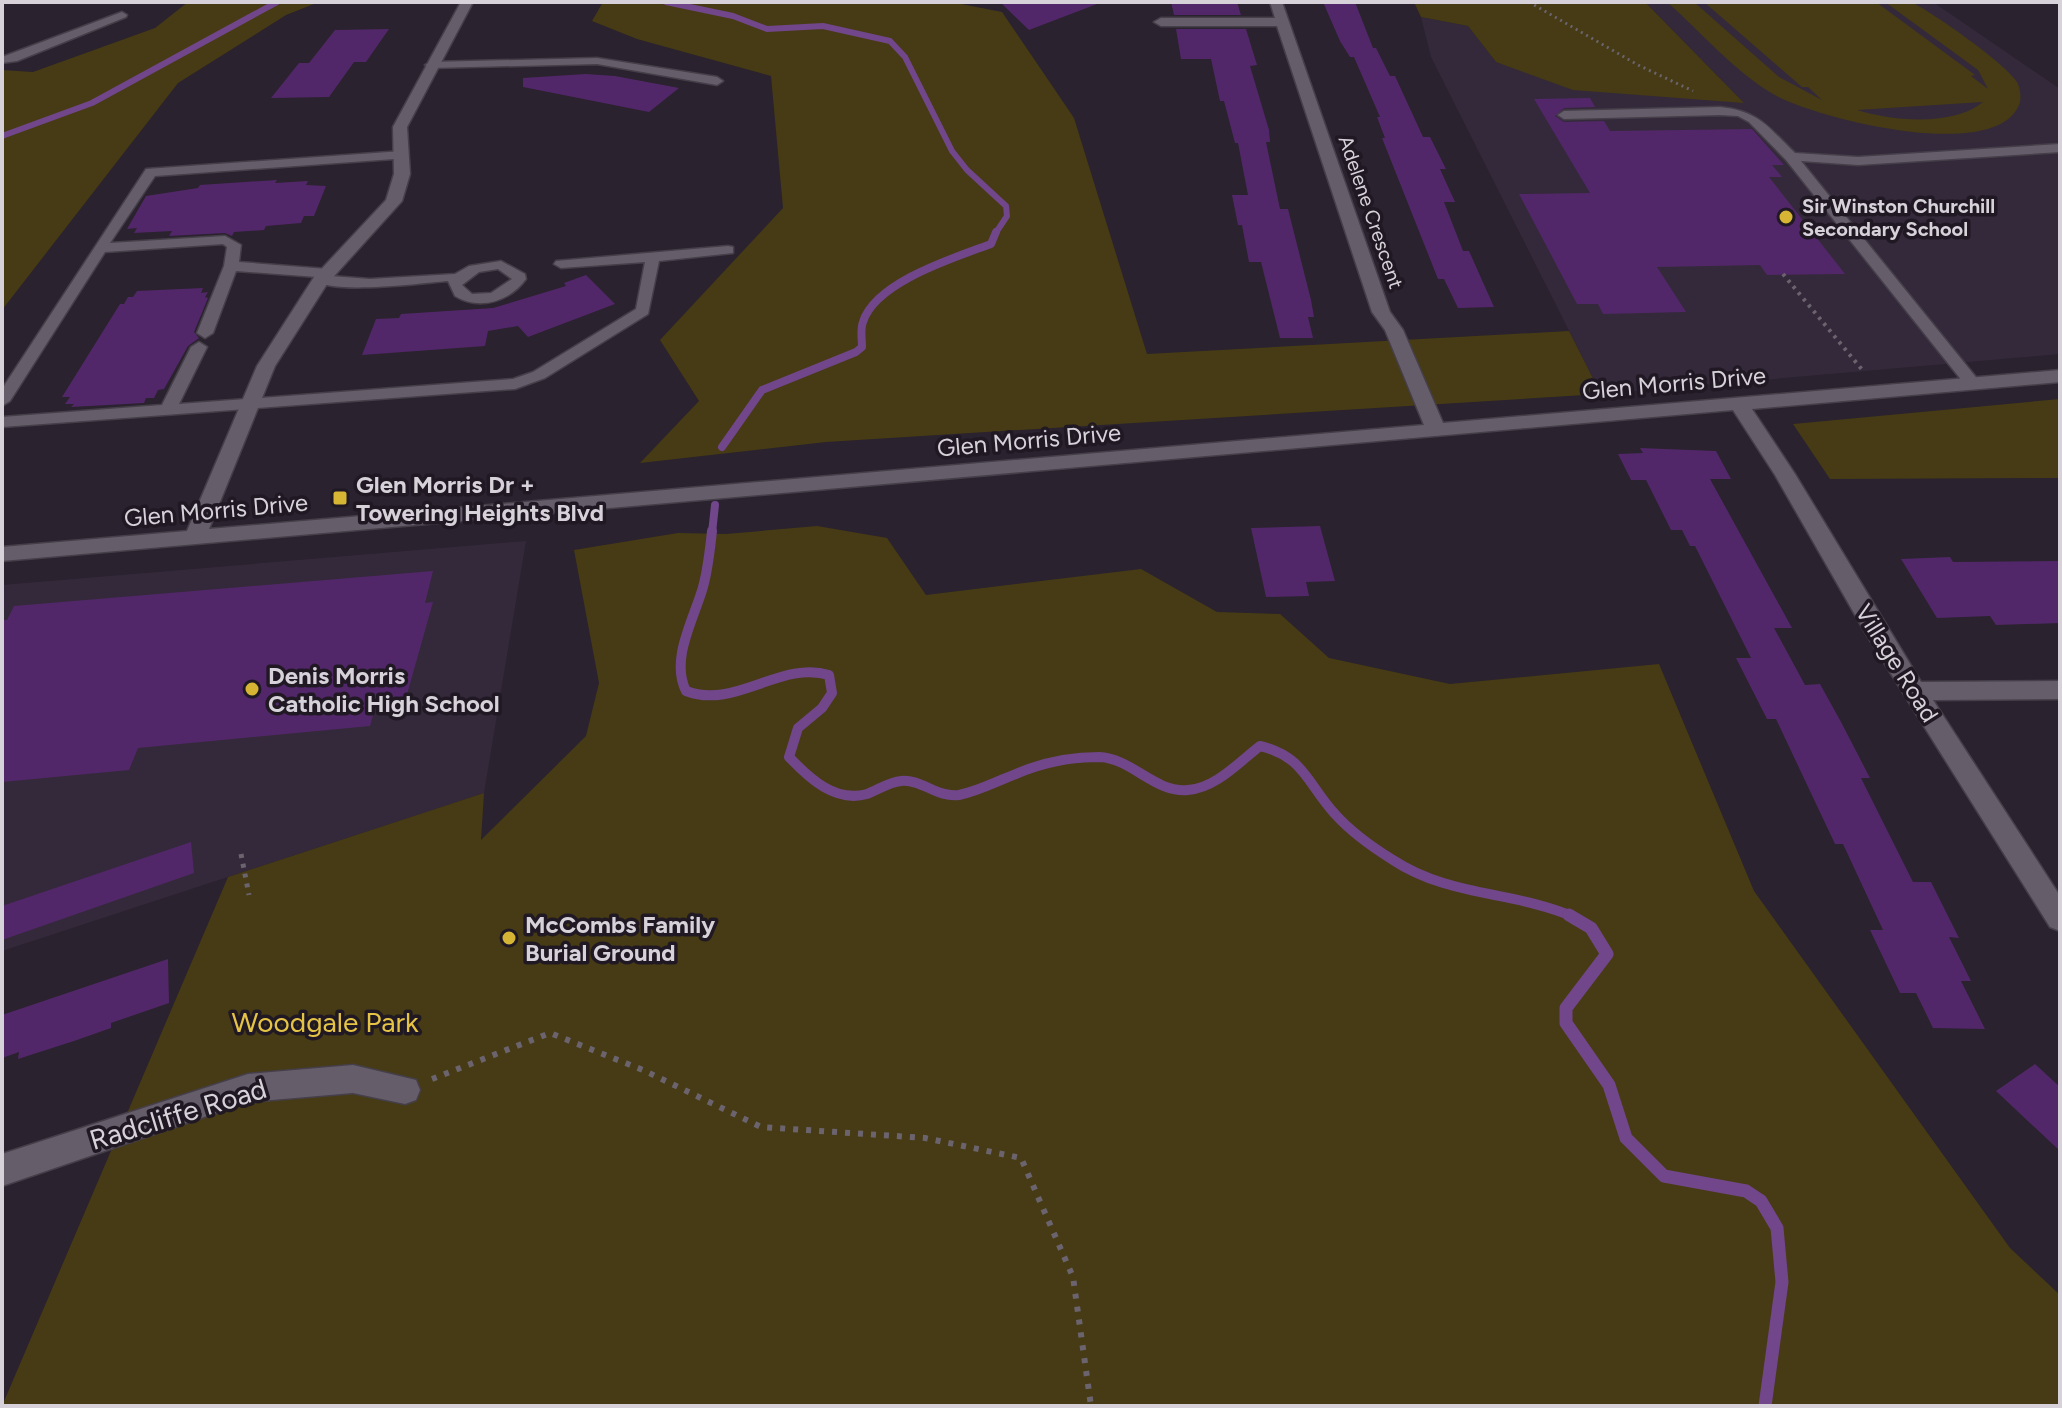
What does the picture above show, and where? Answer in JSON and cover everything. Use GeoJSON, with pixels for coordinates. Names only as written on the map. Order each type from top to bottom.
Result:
{"type":"FeatureCollection","features":[{"type":"Feature","properties":{"kind":"street"},"geometry":{"type":"LineString","coordinates":[[195,538],[266,366],[324,277],[394,201],[402,174],[400,127],[467,2]]}},
{"type":"Feature","properties":{"kind":"street","name":"Adelene Crescent"},"geometry":{"type":"LineString","coordinates":[[1276,2],[1381,312],[1394,330],[1436,430]]}},
{"type":"Feature","properties":{"kind":"street"},"geometry":{"type":"LineString","coordinates":[[1161,22],[1284,22]]}},
{"type":"Feature","properties":{"kind":"street","name":"Glen Morris Drive"},"geometry":{"type":"LineString","coordinates":[[2,554],[2060,376]]}},
{"type":"Feature","properties":{"kind":"street","name":"Village Road"},"geometry":{"type":"LineString","coordinates":[[1739,404],[1785,474],[1914,691],[2060,919]]}},
{"type":"Feature","properties":{"kind":"street"},"geometry":{"type":"LineString","coordinates":[[1914,691],[2060,690]]}},
{"type":"Feature","properties":{"kind":"street","name":"Radcliffe Road"},"geometry":{"type":"LineString","coordinates":[[2,1170],[248,1088],[353,1079],[405,1090]]}},
{"type":"Feature","properties":{"kind":"lane"},"geometry":{"type":"LineString","coordinates":[[2,60],[13,59],[122,15]]}},
{"type":"Feature","properties":{"kind":"lane"},"geometry":{"type":"LineString","coordinates":[[431,65],[597,61],[717,81]]}},
{"type":"Feature","properties":{"kind":"lane"},"geometry":{"type":"LineString","coordinates":[[1564,115],[1741,113],[1753,119],[1791,157],[1973,384]]}},
{"type":"Feature","properties":{"kind":"lane"},"geometry":{"type":"LineString","coordinates":[[1791,157],[1858,161],[2060,148]]}},
{"type":"Feature","properties":{"kind":"lane"},"geometry":{"type":"LineString","coordinates":[[2,401],[151,172],[403,155]]}},
{"type":"Feature","properties":{"kind":"lane"},"geometry":{"type":"LineString","coordinates":[[100,248],[225,240],[234,245],[231,266],[202,340],[169,408]]}},
{"type":"Feature","properties":{"kind":"lane"},"geometry":{"type":"LineString","coordinates":[[561,264],[728,250]]}},
{"type":"Feature","properties":{"kind":"lane"},"geometry":{"type":"LineString","coordinates":[[2,422],[515,384],[539,375],[643,311],[653,257]]}},
{"type":"Feature","properties":{"kind":"lane"},"geometry":{"type":"LineString","coordinates":[[231,266],[370,283],[448,277],[458,279]]}},
{"type":"Feature","properties":{"kind":"path"},"geometry":{"type":"LineString","coordinates":[[1529,2],[1638,65],[1741,113]]}},
{"type":"Feature","properties":{"kind":"path"},"geometry":{"type":"LineString","coordinates":[[1783,274],[1880,392]]}},
{"type":"Feature","properties":{"kind":"path"},"geometry":{"type":"LineString","coordinates":[[241,854],[249,895]]}},
{"type":"Feature","properties":{"kind":"path"},"geometry":{"type":"LineString","coordinates":[[405,1090],[550,1033],[643,1070],[761,1127],[925,1138],[1021,1158],[1073,1277],[1091,1406]]}},
{"type":"Feature","properties":{"kind":"shaded area","name":"Sir Winston Churchill Secondary School"},"geometry":{"type":"Polygon","coordinates":[[[1645,2],[1933,2],[2060,89],[2060,354],[1601,394],[1431,57],[1421,17],[1468,26],[1496,62],[1743,102],[1645,2]]]}},
{"type":"Feature","properties":{"kind":"shaded area","name":"Denis Morris Catholic High School"},"geometry":{"type":"Polygon","coordinates":[[[526,541],[484,793],[2,951],[2,585],[526,541]]]}},
{"type":"Feature","properties":{"kind":"green space"},"geometry":{"type":"Polygon","coordinates":[[[188,2],[319,2],[286,15],[178,83],[2,310],[2,70],[33,72],[155,28],[188,2]]]}},
{"type":"Feature","properties":{"kind":"green space"},"geometry":{"type":"Polygon","coordinates":[[[603,2],[951,2],[1002,12],[1074,118],[1147,354],[1569,331],[1601,394],[826,442],[640,463],[699,401],[660,340],[783,208],[771,76],[637,39],[592,21],[603,2]]]}},
{"type":"Feature","properties":{"kind":"green space"},"geometry":{"type":"Polygon","coordinates":[[[1414,2],[1645,2],[1744,103],[1573,90],[1496,62],[1468,26],[1421,17],[1414,2]]]}},
{"type":"Feature","properties":{"kind":"green space"},"geometry":{"type":"Polygon","coordinates":[[[1667,2],[1694,2],[1779,77],[1822,100],[1808,87],[1802,87],[1704,2],[1876,2],[1975,75],[1971,76],[1988,89],[1978,70],[1885,2],[1912,3],[1954,29],[2010,74],[2017,82],[2020,102],[2003,122],[1976,132],[1941,134],[1902,131],[1825,114],[1794,104],[1759,85],[1731,63],[1667,2]],[[1983,102],[1857,110],[1922,120],[1970,110],[1983,102]]]}},
{"type":"Feature","properties":{"kind":"green space"},"geometry":{"type":"Polygon","coordinates":[[[2060,399],[2060,478],[1830,479],[1793,424],[2060,399]]]}},
{"type":"Feature","properties":{"kind":"green space","name":"Woodgale Park"},"geometry":{"type":"Polygon","coordinates":[[[817,526],[887,538],[926,595],[1141,569],[1217,612],[1280,614],[1329,658],[1450,684],[1659,664],[1754,891],[2010,1248],[2060,1295],[2060,1406],[2,1406],[228,877],[484,793],[481,840],[586,736],[599,683],[574,550],[678,533],[726,534],[817,526]]]}},
{"type":"Feature","properties":{"kind":"building"},"geometry":{"type":"Polygon","coordinates":[[[1000,2],[1097,2],[1097,4],[1029,30],[1000,2]]]}},
{"type":"Feature","properties":{"kind":"building"},"geometry":{"type":"Polygon","coordinates":[[[1171,2],[1237,2],[1241,15],[1174,15],[1171,2]]]}},
{"type":"Feature","properties":{"kind":"building"},"geometry":{"type":"Polygon","coordinates":[[[1323,2],[1355,2],[1373,48],[1376,48],[1390,76],[1395,76],[1423,137],[1430,137],[1446,169],[1440,169],[1455,202],[1444,202],[1463,251],[1469,251],[1494,307],[1458,308],[1444,279],[1438,279],[1382,138],[1385,138],[1377,117],[1380,117],[1354,57],[1350,57],[1340,41],[1323,2]]]}},
{"type":"Feature","properties":{"kind":"building"},"geometry":{"type":"Polygon","coordinates":[[[389,29],[366,62],[354,62],[329,97],[271,98],[299,63],[309,63],[335,30],[389,29]]]}},
{"type":"Feature","properties":{"kind":"building"},"geometry":{"type":"Polygon","coordinates":[[[1176,29],[1246,29],[1257,65],[1250,66],[1269,130],[1270,142],[1266,142],[1280,209],[1288,209],[1311,300],[1314,317],[1308,317],[1313,338],[1280,338],[1261,262],[1249,262],[1242,225],[1238,225],[1232,195],[1248,195],[1238,143],[1235,143],[1224,101],[1220,101],[1211,59],[1181,59],[1176,29]]]}},
{"type":"Feature","properties":{"kind":"building"},"geometry":{"type":"Polygon","coordinates":[[[586,74],[679,88],[649,112],[523,87],[523,78],[586,74]]]}},
{"type":"Feature","properties":{"kind":"building"},"geometry":{"type":"Polygon","coordinates":[[[1590,98],[1595,107],[1564,108],[1555,116],[1564,122],[1604,121],[1610,131],[1752,129],[1784,165],[1772,165],[1782,177],[1769,177],[1845,274],[1767,275],[1760,265],[1657,267],[1686,312],[1603,314],[1598,304],[1577,304],[1519,194],[1590,193],[1534,99],[1590,98]]]}},
{"type":"Feature","properties":{"kind":"building"},"geometry":{"type":"Polygon","coordinates":[[[277,180],[275,183],[308,181],[306,185],[326,186],[314,216],[304,216],[301,223],[234,232],[232,236],[225,233],[169,236],[172,231],[134,233],[137,228],[127,229],[146,196],[198,188],[200,185],[277,180]]]}},
{"type":"Feature","properties":{"kind":"building"},"geometry":{"type":"Polygon","coordinates":[[[586,275],[615,304],[528,337],[518,326],[488,331],[485,346],[362,355],[376,319],[399,318],[401,314],[493,308],[566,286],[564,283],[586,275]]]}},
{"type":"Feature","properties":{"kind":"building"},"geometry":{"type":"Polygon","coordinates":[[[203,288],[201,293],[208,292],[205,297],[208,298],[194,332],[199,338],[188,346],[164,389],[158,390],[154,398],[146,398],[144,403],[71,407],[74,404],[65,404],[70,397],[62,397],[120,304],[124,304],[128,297],[133,297],[137,291],[203,288]]]}},
{"type":"Feature","properties":{"kind":"building"},"geometry":{"type":"Polygon","coordinates":[[[1640,448],[1716,451],[1731,479],[1710,479],[1792,628],[1774,628],[1805,685],[1820,684],[1841,722],[1870,778],[1861,778],[1913,882],[1931,882],[1959,938],[1949,937],[1971,981],[1961,981],[1985,1029],[1933,1028],[1916,993],[1900,993],[1870,930],[1883,930],[1843,844],[1835,844],[1776,719],[1767,719],[1736,658],[1751,658],[1695,546],[1690,546],[1682,530],[1671,530],[1646,480],[1631,480],[1618,454],[1643,453],[1640,448]]]}},
{"type":"Feature","properties":{"kind":"building"},"geometry":{"type":"Polygon","coordinates":[[[1320,526],[1335,581],[1306,582],[1309,596],[1266,597],[1251,528],[1320,526]]]}},
{"type":"Feature","properties":{"kind":"building"},"geometry":{"type":"Polygon","coordinates":[[[1950,557],[1953,562],[2060,561],[2060,623],[1996,625],[1990,616],[1937,618],[1901,559],[1950,557]]]}},
{"type":"Feature","properties":{"kind":"building"},"geometry":{"type":"Polygon","coordinates":[[[433,571],[425,603],[433,602],[406,698],[377,701],[370,726],[138,748],[129,770],[2,782],[2,620],[7,620],[14,606],[433,571]]]}},
{"type":"Feature","properties":{"kind":"building"},"geometry":{"type":"Polygon","coordinates":[[[191,842],[194,873],[2,940],[2,906],[191,842]]]}},
{"type":"Feature","properties":{"kind":"building"},"geometry":{"type":"Polygon","coordinates":[[[168,959],[169,1003],[111,1023],[111,1028],[74,1041],[18,1059],[19,1052],[2,1058],[2,1015],[168,959]]]}},
{"type":"Feature","properties":{"kind":"building"},"geometry":{"type":"Polygon","coordinates":[[[2035,1064],[2060,1087],[2060,1151],[1996,1091],[2035,1064]]]}},
{"type":"Feature","properties":{"kind":"waterway"},"geometry":{"type":"LineString","coordinates":[[2,136],[92,103],[277,2]]}},
{"type":"Feature","properties":{"kind":"waterway"},"geometry":{"type":"LineString","coordinates":[[666,2],[733,16],[767,29],[823,26],[890,41],[905,57],[952,151],[967,170],[1006,206],[1007,216],[995,233]]}},
{"type":"Feature","properties":{"kind":"waterway"},"geometry":{"type":"LineString","coordinates":[[722,447],[762,390],[862,347],[863,322],[883,295],[918,273],[991,244],[995,233]]}},
{"type":"Feature","properties":{"kind":"waterway"},"geometry":{"type":"LineString","coordinates":[[712,533],[715,505]]}},
{"type":"Feature","properties":{"kind":"waterway"},"geometry":{"type":"LineString","coordinates":[[712,531],[705,580],[682,652],[682,679],[686,691],[704,695],[722,694],[793,674],[811,672],[829,675],[832,693],[822,708],[798,728],[789,757],[805,773],[834,792],[855,796],[888,784],[909,781],[944,794],[959,795],[1046,764],[1099,757],[1122,763],[1164,786],[1188,790],[1218,779],[1260,746],[1296,764],[1348,827],[1377,850],[1414,872],[1436,881],[1528,902],[1570,916]]}},
{"type":"Feature","properties":{"kind":"waterway"},"geometry":{"type":"LineString","coordinates":[[1570,916],[1574,917]]}},
{"type":"Feature","properties":{"kind":"waterway"},"geometry":{"type":"LineString","coordinates":[[1570,916],[1591,928],[1607,954],[1566,1008],[1566,1023],[1609,1085],[1626,1138],[1664,1176],[1746,1191],[1761,1201],[1777,1228],[1782,1282],[1765,1406]]}},
{"type":"Feature","properties":{"kind":"place","name":"Sir Winston Churchill Secondary School"},"geometry":{"type":"Point","coordinates":[1786,217]}},
{"type":"Feature","properties":{"kind":"place","name":"Glen Morris Dr + Towering Heights Blvd"},"geometry":{"type":"Point","coordinates":[340,498]}},
{"type":"Feature","properties":{"kind":"place","name":"Denis Morris Catholic High School"},"geometry":{"type":"Point","coordinates":[252,689]}},
{"type":"Feature","properties":{"kind":"place","name":"McCombs Family Burial Ground"},"geometry":{"type":"Point","coordinates":[509,938]}}]}
